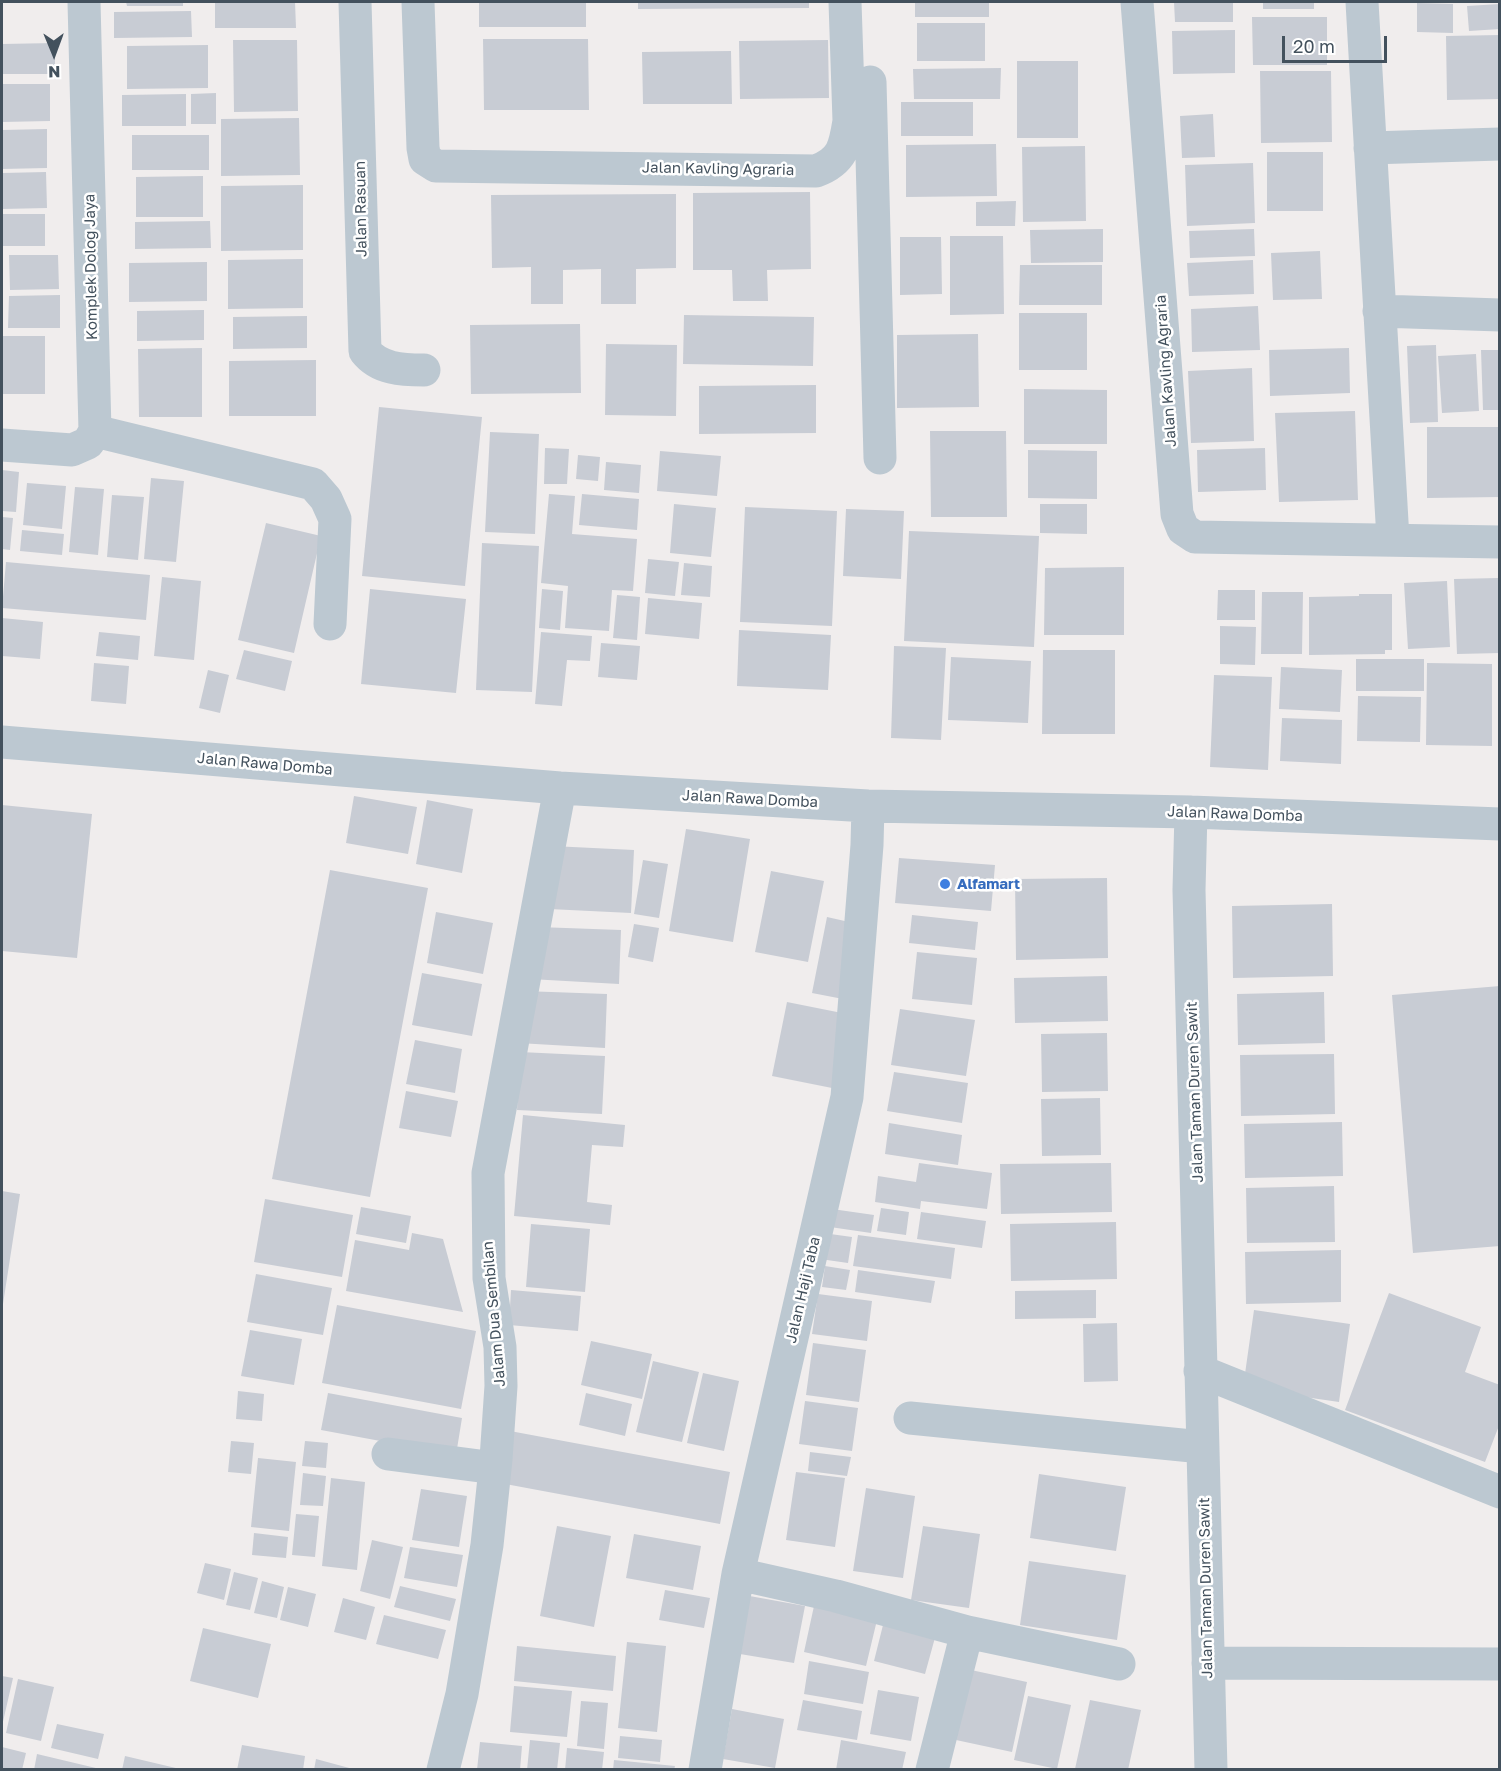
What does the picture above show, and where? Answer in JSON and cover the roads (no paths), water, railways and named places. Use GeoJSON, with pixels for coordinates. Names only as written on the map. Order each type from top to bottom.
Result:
{"type":"FeatureCollection","features":[{"type":"Feature","properties":{"kind":"street","name":"Komplek Dolog Jaya"},"geometry":{"type":"LineString","coordinates":[[84,2],[94,431]]}},
{"type":"Feature","properties":{"kind":"street","name":"Jalan Rasuan"},"geometry":{"type":"LineString","coordinates":[[355,2],[365,351],[373,361],[401,370],[424,370]]}},
{"type":"Feature","properties":{"kind":"street","name":"Jalan Kavling Agraria"},"geometry":{"type":"LineString","coordinates":[[418,2],[423,148],[425,159],[436,166],[816,171],[834,162],[841,154],[849,121],[845,2]]}},
{"type":"Feature","properties":{"kind":"street"},"geometry":{"type":"LineString","coordinates":[[867,2],[880,458]]}},
{"type":"Feature","properties":{"kind":"street","name":"Jalan Kavling Agraria"},"geometry":{"type":"LineString","coordinates":[[1137,2],[1177,514],[1183,529],[1195,537],[1500,542]]}},
{"type":"Feature","properties":{"kind":"street"},"geometry":{"type":"LineString","coordinates":[[1362,2],[1393,539]]}},
{"type":"Feature","properties":{"kind":"street"},"geometry":{"type":"LineString","coordinates":[[1370,148],[1500,144]]}},
{"type":"Feature","properties":{"kind":"street"},"geometry":{"type":"LineString","coordinates":[[1379,311],[1500,315]]}},
{"type":"Feature","properties":{"kind":"street"},"geometry":{"type":"LineString","coordinates":[[2,445],[72,450],[88,443],[94,431],[313,484],[326,499],[335,519],[330,624]]}},
{"type":"Feature","properties":{"kind":"street","name":"Jalan Rawa Domba"},"geometry":{"type":"LineString","coordinates":[[2,742],[560,788],[868,806],[1191,812],[1500,824]]}},
{"type":"Feature","properties":{"kind":"street","name":"Jalam Dua Sembilan"},"geometry":{"type":"LineString","coordinates":[[443,1770],[462,1694],[487,1545],[495,1468],[501,1386],[500,1347],[489,1278],[488,1173],[560,788]]}},
{"type":"Feature","properties":{"kind":"street","name":"Jalan Haji Taba"},"geometry":{"type":"LineString","coordinates":[[705,1770],[738,1574],[847,1098],[867,845],[868,806]]}},
{"type":"Feature","properties":{"kind":"street","name":"Jalan Taman Duren Sawit"},"geometry":{"type":"LineString","coordinates":[[1191,812],[1189,890],[1211,1770]]}},
{"type":"Feature","properties":{"kind":"street"},"geometry":{"type":"LineString","coordinates":[[1200,1371],[1500,1492]]}},
{"type":"Feature","properties":{"kind":"street"},"geometry":{"type":"LineString","coordinates":[[910,1419],[1202,1447]]}},
{"type":"Feature","properties":{"kind":"street"},"geometry":{"type":"LineString","coordinates":[[388,1454],[495,1468]]}},
{"type":"Feature","properties":{"kind":"street"},"geometry":{"type":"LineString","coordinates":[[738,1574],[836,1596],[967,1632],[1119,1664]]}},
{"type":"Feature","properties":{"kind":"street"},"geometry":{"type":"LineString","coordinates":[[932,1770],[967,1632]]}},
{"type":"Feature","properties":{"kind":"street"},"geometry":{"type":"LineString","coordinates":[[1208,1663],[1500,1664]]}},
{"type":"Feature","properties":{"kind":"place","name":"Alfamart"},"geometry":{"type":"Point","coordinates":[945,884]}}]}
